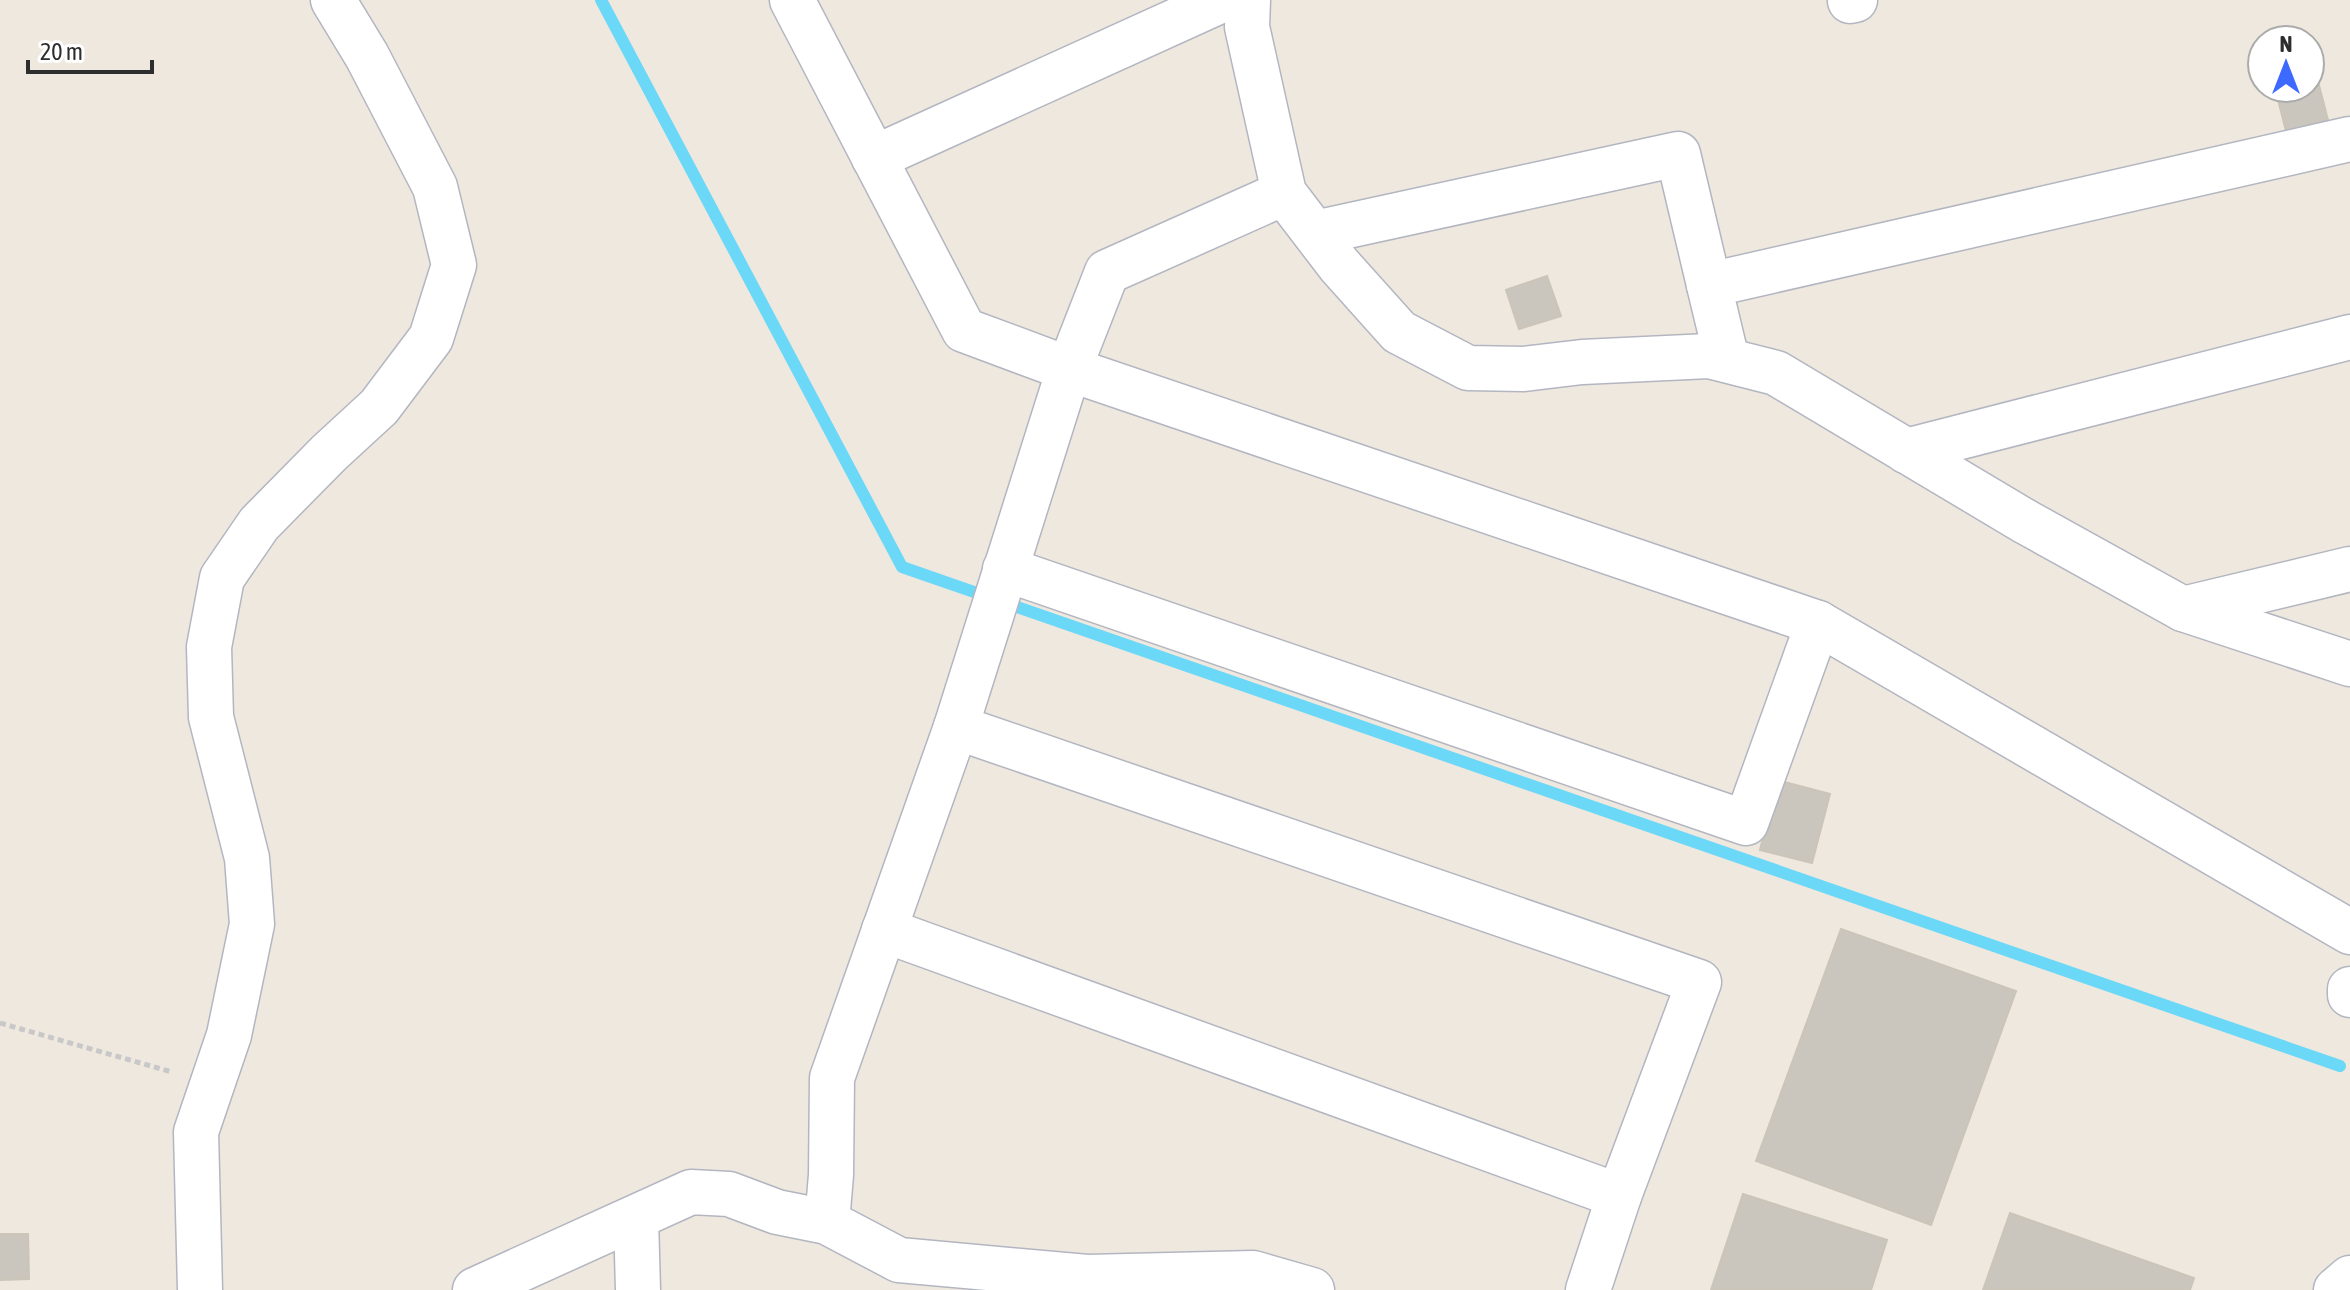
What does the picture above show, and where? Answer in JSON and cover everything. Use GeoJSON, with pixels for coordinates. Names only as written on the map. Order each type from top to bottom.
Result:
{"type":"FeatureCollection","features":[{"type":"Feature","properties":{"kind":"street"},"geometry":{"type":"LineString","coordinates":[[200,1290],[196,1132],[229,1035],[252,924],[247,858],[211,717],[209,647],[222,578],[259,524],[379,407],[431,338],[454,265],[435,187],[367,56],[333,0]]}},
{"type":"Feature","properties":{"kind":"street"},"geometry":{"type":"LineString","coordinates":[[792,0],[964,330],[1069,369],[1818,623],[2350,932]]}},
{"type":"Feature","properties":{"kind":"street"},"geometry":{"type":"LineString","coordinates":[[874,158],[1222,0]]}},
{"type":"Feature","properties":{"kind":"street"},"geometry":{"type":"LineString","coordinates":[[1248,0],[1247,27],[1284,193],[1339,265],[1399,332],[1468,368],[1524,369],[1582,362],[1709,356],[1776,373],[2026,522],[2183,609],[2350,664]]}},
{"type":"Feature","properties":{"kind":"street"},"geometry":{"type":"LineString","coordinates":[[1709,285],[2350,139]]}},
{"type":"Feature","properties":{"kind":"street"},"geometry":{"type":"LineString","coordinates":[[1315,233],[1678,154],[1727,360]]}},
{"type":"Feature","properties":{"kind":"street"},"geometry":{"type":"LineString","coordinates":[[827,1222],[832,1078],[956,727],[1069,369],[1107,272],[1284,193]]}},
{"type":"Feature","properties":{"kind":"street"},"geometry":{"type":"LineString","coordinates":[[1906,451],[2350,337]]}},
{"type":"Feature","properties":{"kind":"street"},"geometry":{"type":"LineString","coordinates":[[1005,569],[1746,823],[1818,623]]}},
{"type":"Feature","properties":{"kind":"street"},"geometry":{"type":"LineString","coordinates":[[2183,609],[2350,569]]}},
{"type":"Feature","properties":{"kind":"street"},"geometry":{"type":"LineString","coordinates":[[956,727],[1699,982],[1619,1196],[1588,1290]]}},
{"type":"Feature","properties":{"kind":"street"},"geometry":{"type":"LineString","coordinates":[[884,930],[1619,1196]]}},
{"type":"Feature","properties":{"kind":"street"},"geometry":{"type":"LineString","coordinates":[[475,1290],[531,1278],[636,1218],[691,1192],[729,1194],[777,1212],[827,1222],[899,1260],[1087,1277],[1253,1273],[1312,1290]]}},
{"type":"Feature","properties":{"kind":"street"},"geometry":{"type":"LineString","coordinates":[[636,1218],[638,1290]]}},
{"type":"Feature","properties":{"kind":"street"},"geometry":{"type":"LineString","coordinates":[[2336,1290],[2350,1278]]}},
{"type":"Feature","properties":{"kind":"path"},"geometry":{"type":"LineString","coordinates":[[0,1023],[212,1083]]}},
{"type":"Feature","properties":{"kind":"building"},"geometry":{"type":"Polygon","coordinates":[[[2279,104],[2324,104],[2328,120],[2286,131],[2279,104]]]}},
{"type":"Feature","properties":{"kind":"building"},"geometry":{"type":"Polygon","coordinates":[[[1547,276],[1561,316],[1519,329],[1506,290],[1547,276]]]}},
{"type":"Feature","properties":{"kind":"building"},"geometry":{"type":"Polygon","coordinates":[[[1777,780],[1830,794],[1812,863],[1760,850],[1777,780]]]}},
{"type":"Feature","properties":{"kind":"building"},"geometry":{"type":"Polygon","coordinates":[[[1841,929],[2016,991],[1931,1225],[1756,1161],[1841,929]]]}},
{"type":"Feature","properties":{"kind":"building"},"geometry":{"type":"Polygon","coordinates":[[[1743,1194],[1887,1240],[1871,1290],[1711,1290],[1743,1194]]]}},
{"type":"Feature","properties":{"kind":"building"},"geometry":{"type":"Polygon","coordinates":[[[2010,1213],[2194,1278],[2190,1290],[1983,1290],[2010,1213]]]}},
{"type":"Feature","properties":{"kind":"building"},"geometry":{"type":"Polygon","coordinates":[[[0,1234],[28,1234],[29,1279],[0,1280],[0,1234]]]}},
{"type":"Feature","properties":{"kind":"waterway"},"geometry":{"type":"LineString","coordinates":[[601,0],[902,567],[2340,1066]]}}]}
